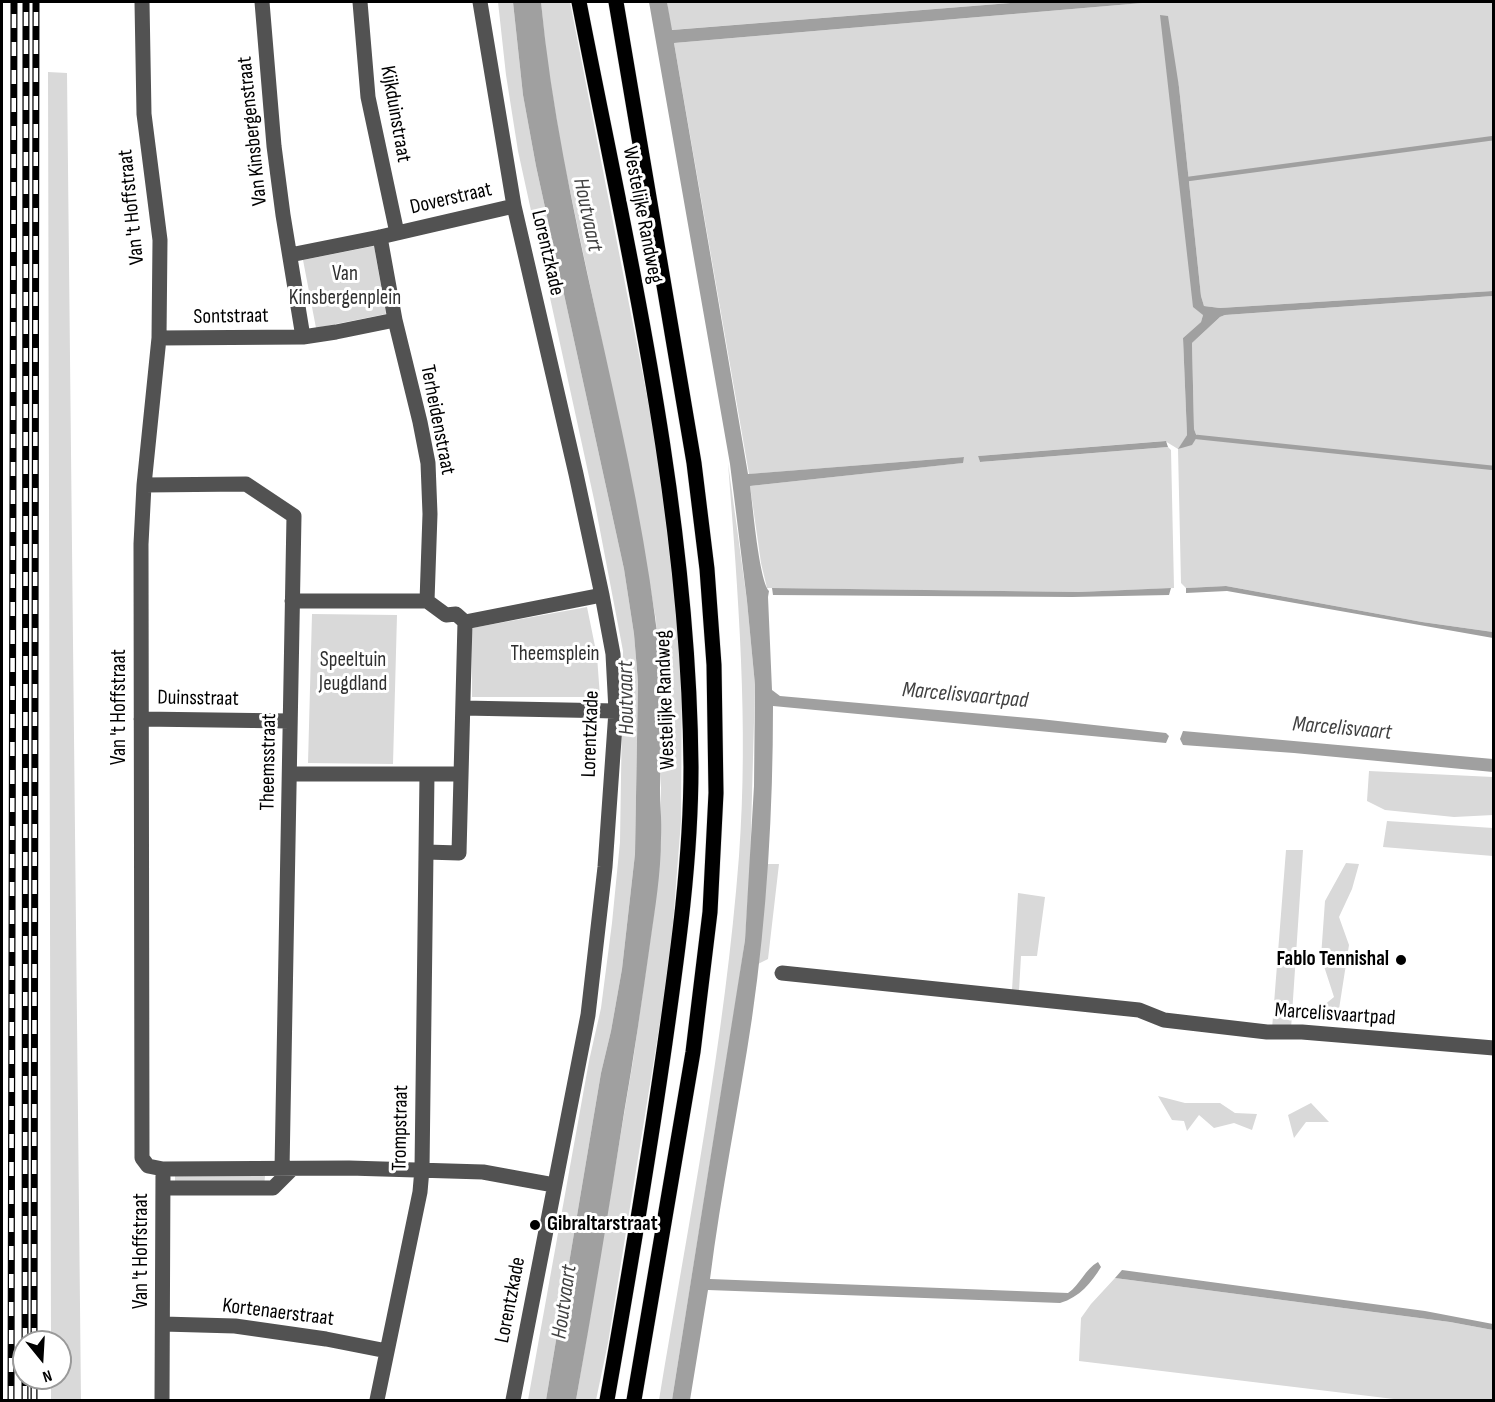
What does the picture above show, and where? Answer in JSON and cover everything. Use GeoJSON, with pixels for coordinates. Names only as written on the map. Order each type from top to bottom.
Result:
{"type":"FeatureCollection","features":[{"type":"Feature","properties":{"kind":"main road","name":"Westelijke Randweg"},"geometry":{"type":"LineString","coordinates":[[579,2],[645,340],[668,479],[685,622],[691,769],[683,915],[646,1176],[607,1401]]}},
{"type":"Feature","properties":{"kind":"main road","name":"Westelijke Randweg"},"geometry":{"type":"LineString","coordinates":[[616,2],[694,463],[714,665],[716,793],[710,912],[693,1052],[634,1401]]}},
{"type":"Feature","properties":{"kind":"street","name":"Van 't Hoffstraat"},"geometry":{"type":"LineString","coordinates":[[142,2],[144,114],[160,240],[159,338],[144,485],[141,544],[142,1158],[148,1166],[163,1169],[162,1401]]}},
{"type":"Feature","properties":{"kind":"street","name":"Van Kinsbergenstraat"},"geometry":{"type":"LineString","coordinates":[[262,2],[274,146],[290,255]]}},
{"type":"Feature","properties":{"kind":"street","name":"Kijkduinstraat"},"geometry":{"type":"LineString","coordinates":[[360,2],[368,97],[397,233]]}},
{"type":"Feature","properties":{"kind":"street","name":"Lorentzkade"},"geometry":{"type":"LineString","coordinates":[[480,2],[514,206],[602,596],[613,654],[616,711],[605,867],[588,1016],[513,1401]]}},
{"type":"Feature","properties":{"kind":"street","name":"Doverstraat"},"geometry":{"type":"LineString","coordinates":[[397,233],[514,206]]}},
{"type":"Feature","properties":{"kind":"street"},"geometry":{"type":"LineString","coordinates":[[380,237],[395,320],[303,337],[290,255],[397,233]]}},
{"type":"Feature","properties":{"kind":"street","name":"Terheidenstraat"},"geometry":{"type":"LineString","coordinates":[[395,320],[428,464],[430,514],[427,601]]}},
{"type":"Feature","properties":{"kind":"street","name":"Sontstraat"},"geometry":{"type":"LineString","coordinates":[[159,338],[303,337]]}},
{"type":"Feature","properties":{"kind":"street","name":"Theemsstraat"},"geometry":{"type":"LineString","coordinates":[[144,485],[246,484],[294,516],[285,965],[287,1169]]}},
{"type":"Feature","properties":{"kind":"street"},"geometry":{"type":"LineString","coordinates":[[465,622],[602,596]]}},
{"type":"Feature","properties":{"kind":"street"},"geometry":{"type":"LineString","coordinates":[[292,601],[427,601],[446,615],[456,614],[465,622],[459,853],[426,852]]}},
{"type":"Feature","properties":{"kind":"street"},"geometry":{"type":"LineString","coordinates":[[463,708],[616,711]]}},
{"type":"Feature","properties":{"kind":"street","name":"Duinsstraat"},"geometry":{"type":"LineString","coordinates":[[141,719],[291,721]]}},
{"type":"Feature","properties":{"kind":"street"},"geometry":{"type":"LineString","coordinates":[[290,774],[461,774]]}},
{"type":"Feature","properties":{"kind":"street","name":"Trompstraat"},"geometry":{"type":"LineString","coordinates":[[377,1401],[420,1192],[422,1169],[427,774]]}},
{"type":"Feature","properties":{"kind":"street","name":"Marcelisvaartpad"},"geometry":{"type":"LineString","coordinates":[[782,973],[1139,1010],[1164,1020],[1267,1032],[1302,1032],[1494,1048]]}},
{"type":"Feature","properties":{"kind":"street"},"geometry":{"type":"LineString","coordinates":[[163,1169],[422,1169],[483,1172],[554,1185]]}},
{"type":"Feature","properties":{"kind":"street"},"geometry":{"type":"LineString","coordinates":[[164,1188],[273,1188],[287,1169]]}},
{"type":"Feature","properties":{"kind":"street","name":"Kortenaerstraat"},"geometry":{"type":"LineString","coordinates":[[163,1324],[247,1327],[387,1351]]}},
{"type":"Feature","properties":{"kind":"green space"},"geometry":{"type":"Polygon","coordinates":[[[498,2],[513,2],[523,95],[536,166],[624,569],[634,634],[638,682],[635,854],[622,969],[601,1073],[546,1400],[528,1400],[589,1061],[601,1008],[612,923],[620,842],[623,651],[595,504],[518,151],[498,2]]]}},
{"type":"Feature","properties":{"kind":"green space"},"geometry":{"type":"Polygon","coordinates":[[[541,2],[570,2],[658,452],[682,662],[681,821],[670,961],[608,1343],[596,1400],[576,1400],[633,1061],[654,913],[661,839],[661,733],[656,620],[631,479],[562,153],[547,61],[541,2]]]}},
{"type":"Feature","properties":{"kind":"green space"},"geometry":{"type":"Polygon","coordinates":[[[667,2],[1023,2],[671,30],[667,2]]]}},
{"type":"Feature","properties":{"kind":"green space"},"geometry":{"type":"Polygon","coordinates":[[[1154,2],[1493,2],[1493,291],[1220,308],[1204,306],[1201,296],[1179,87],[1161,15],[1168,81],[1203,315],[1201,322],[1183,338],[1187,435],[1179,449],[1197,437],[1194,429],[1192,343],[1220,317],[1493,296],[1493,632],[1422,622],[1226,586],[1186,588],[1181,583],[1178,449],[1165,441],[978,456],[980,462],[1168,447],[1171,450],[1174,588],[1079,592],[767,588],[761,563],[750,486],[962,463],[964,457],[749,474],[674,43],[1154,2]]]}},
{"type":"Feature","properties":{"kind":"green space"},"geometry":{"type":"Polygon","coordinates":[[[48,72],[67,73],[81,1400],[51,1400],[51,1390],[72,1390],[72,1330],[51,1330],[48,72]]]}},
{"type":"Feature","properties":{"kind":"green space","name":"Van Kinsbergenplein"},"geometry":{"type":"Polygon","coordinates":[[[374,246],[386,314],[316,328],[303,260],[374,246]]]}},
{"type":"Feature","properties":{"kind":"green space"},"geometry":{"type":"Polygon","coordinates":[[[728,463],[747,601],[755,685],[750,868],[745,940],[672,1400],[659,1400],[694,1197],[725,993],[739,856],[743,708],[739,610],[728,463]]]}},
{"type":"Feature","properties":{"kind":"green space","name":"Theemsplein"},"geometry":{"type":"Polygon","coordinates":[[[587,607],[597,656],[600,697],[472,697],[472,628],[587,607]]]}},
{"type":"Feature","properties":{"kind":"green space","name":"Speeltuin Jeugdland"},"geometry":{"type":"Polygon","coordinates":[[[312,614],[397,615],[393,764],[308,763],[312,614]]]}},
{"type":"Feature","properties":{"kind":"green space"},"geometry":{"type":"Polygon","coordinates":[[[1369,771],[1493,777],[1493,815],[1454,817],[1385,810],[1367,801],[1369,771]]]}},
{"type":"Feature","properties":{"kind":"green space"},"geometry":{"type":"Polygon","coordinates":[[[1387,821],[1493,828],[1493,856],[1383,847],[1387,821]]]}},
{"type":"Feature","properties":{"kind":"green space"},"geometry":{"type":"Polygon","coordinates":[[[1286,850],[1303,850],[1291,1029],[1272,1029],[1286,850]]]}},
{"type":"Feature","properties":{"kind":"green space"},"geometry":{"type":"Polygon","coordinates":[[[1346,863],[1359,864],[1352,889],[1339,917],[1349,945],[1337,1022],[1312,1015],[1334,997],[1321,957],[1325,901],[1346,863]]]}},
{"type":"Feature","properties":{"kind":"green space"},"geometry":{"type":"Polygon","coordinates":[[[767,864],[779,864],[768,959],[758,964],[767,864]]]}},
{"type":"Feature","properties":{"kind":"green space"},"geometry":{"type":"Polygon","coordinates":[[[1018,893],[1045,897],[1037,956],[1021,956],[1019,991],[1012,990],[1018,893]]]}},
{"type":"Feature","properties":{"kind":"green space"},"geometry":{"type":"Polygon","coordinates":[[[1158,1096],[1185,1103],[1220,1103],[1235,1113],[1257,1114],[1252,1130],[1234,1123],[1214,1128],[1199,1115],[1187,1131],[1184,1121],[1172,1120],[1158,1096]]]}},
{"type":"Feature","properties":{"kind":"green space"},"geometry":{"type":"Polygon","coordinates":[[[1311,1103],[1329,1122],[1306,1122],[1294,1138],[1288,1115],[1311,1103]]]}},
{"type":"Feature","properties":{"kind":"green space"},"geometry":{"type":"Polygon","coordinates":[[[175,1175],[265,1176],[264,1188],[175,1188],[175,1175]]]}},
{"type":"Feature","properties":{"kind":"green space"},"geometry":{"type":"Polygon","coordinates":[[[1115,1278],[1450,1322],[1493,1330],[1493,1400],[1402,1400],[1079,1361],[1081,1318],[1115,1278]]]}},
{"type":"Feature","properties":{"kind":"water","name":"Houtvaart"},"geometry":{"type":"Polygon","coordinates":[[[513,2],[541,2],[563,157],[629,463],[643,540],[658,638],[661,681],[661,832],[657,891],[631,1070],[576,1400],[546,1400],[601,1073],[622,969],[635,854],[638,682],[634,634],[624,569],[536,166],[523,95],[513,2]]]}},
{"type":"Feature","properties":{"kind":"water"},"geometry":{"type":"Polygon","coordinates":[[[649,2],[667,2],[672,30],[1023,2],[1154,2],[674,43],[748,474],[964,457],[963,463],[750,486],[759,558],[769,591],[772,690],[780,696],[1040,719],[1166,733],[1169,736],[1166,743],[773,706],[772,784],[762,940],[752,1018],[710,1279],[1068,1293],[1093,1265],[1098,1262],[1101,1267],[1084,1289],[1060,1303],[708,1290],[690,1400],[672,1400],[745,940],[754,786],[755,685],[730,464],[649,2]]]}},
{"type":"Feature","properties":{"kind":"water"},"geometry":{"type":"Polygon","coordinates":[[[1160,15],[1168,16],[1179,87],[1201,296],[1204,306],[1220,308],[1493,291],[1493,296],[1220,317],[1192,343],[1194,429],[1197,437],[1192,445],[1178,449],[1187,435],[1183,338],[1201,322],[1203,315],[1193,307],[1160,15]]]}},
{"type":"Feature","properties":{"kind":"water"},"geometry":{"type":"Polygon","coordinates":[[[1166,441],[1168,447],[980,462],[978,456],[1166,441]]]}},
{"type":"Feature","properties":{"kind":"water"},"geometry":{"type":"Polygon","coordinates":[[[1226,586],[1422,622],[1493,632],[1493,638],[1227,591],[1186,593],[1186,588],[1226,586]]]}},
{"type":"Feature","properties":{"kind":"water"},"geometry":{"type":"Polygon","coordinates":[[[772,588],[1079,592],[1171,588],[1169,595],[1072,597],[773,595],[772,588]]]}},
{"type":"Feature","properties":{"kind":"water"},"geometry":{"type":"Polygon","coordinates":[[[1183,731],[1493,759],[1493,772],[1183,745],[1180,739],[1183,731]]]}},
{"type":"Feature","properties":{"kind":"water"},"geometry":{"type":"Polygon","coordinates":[[[1122,1270],[1425,1311],[1493,1324],[1493,1330],[1450,1322],[1115,1278],[1122,1270]]]}},
{"type":"Feature","properties":{"kind":"waterway"},"geometry":{"type":"LineString","coordinates":[[1188,179],[1494,138]]}},
{"type":"Feature","properties":{"kind":"waterway"},"geometry":{"type":"LineString","coordinates":[[1197,437],[1494,468]]}},
{"type":"Feature","properties":{"kind":"railway"},"geometry":{"type":"LineString","coordinates":[[11,1400],[14,2]]}},
{"type":"Feature","properties":{"kind":"railway"},"geometry":{"type":"LineString","coordinates":[[25,1330],[26,2]]}},
{"type":"Feature","properties":{"kind":"railway"},"geometry":{"type":"LineString","coordinates":[[34,1330],[36,2]]}},
{"type":"Feature","properties":{"kind":"railway"},"geometry":{"type":"LineString","coordinates":[[25,1390],[25,1400]]}},
{"type":"Feature","properties":{"kind":"railway"},"geometry":{"type":"LineString","coordinates":[[34,1390],[34,1400]]}},
{"type":"Feature","properties":{"kind":"place","name":"Fablo Tennishal"},"geometry":{"type":"Point","coordinates":[1401,960]}},
{"type":"Feature","properties":{"kind":"place","name":"Gibraltarstraat"},"geometry":{"type":"Point","coordinates":[535,1225]}},
{"type":"Feature","properties":{"kind":"water label","name":"Marcelisvaart"},"geometry":{"type":"Point","coordinates":[1342,729]}}]}
